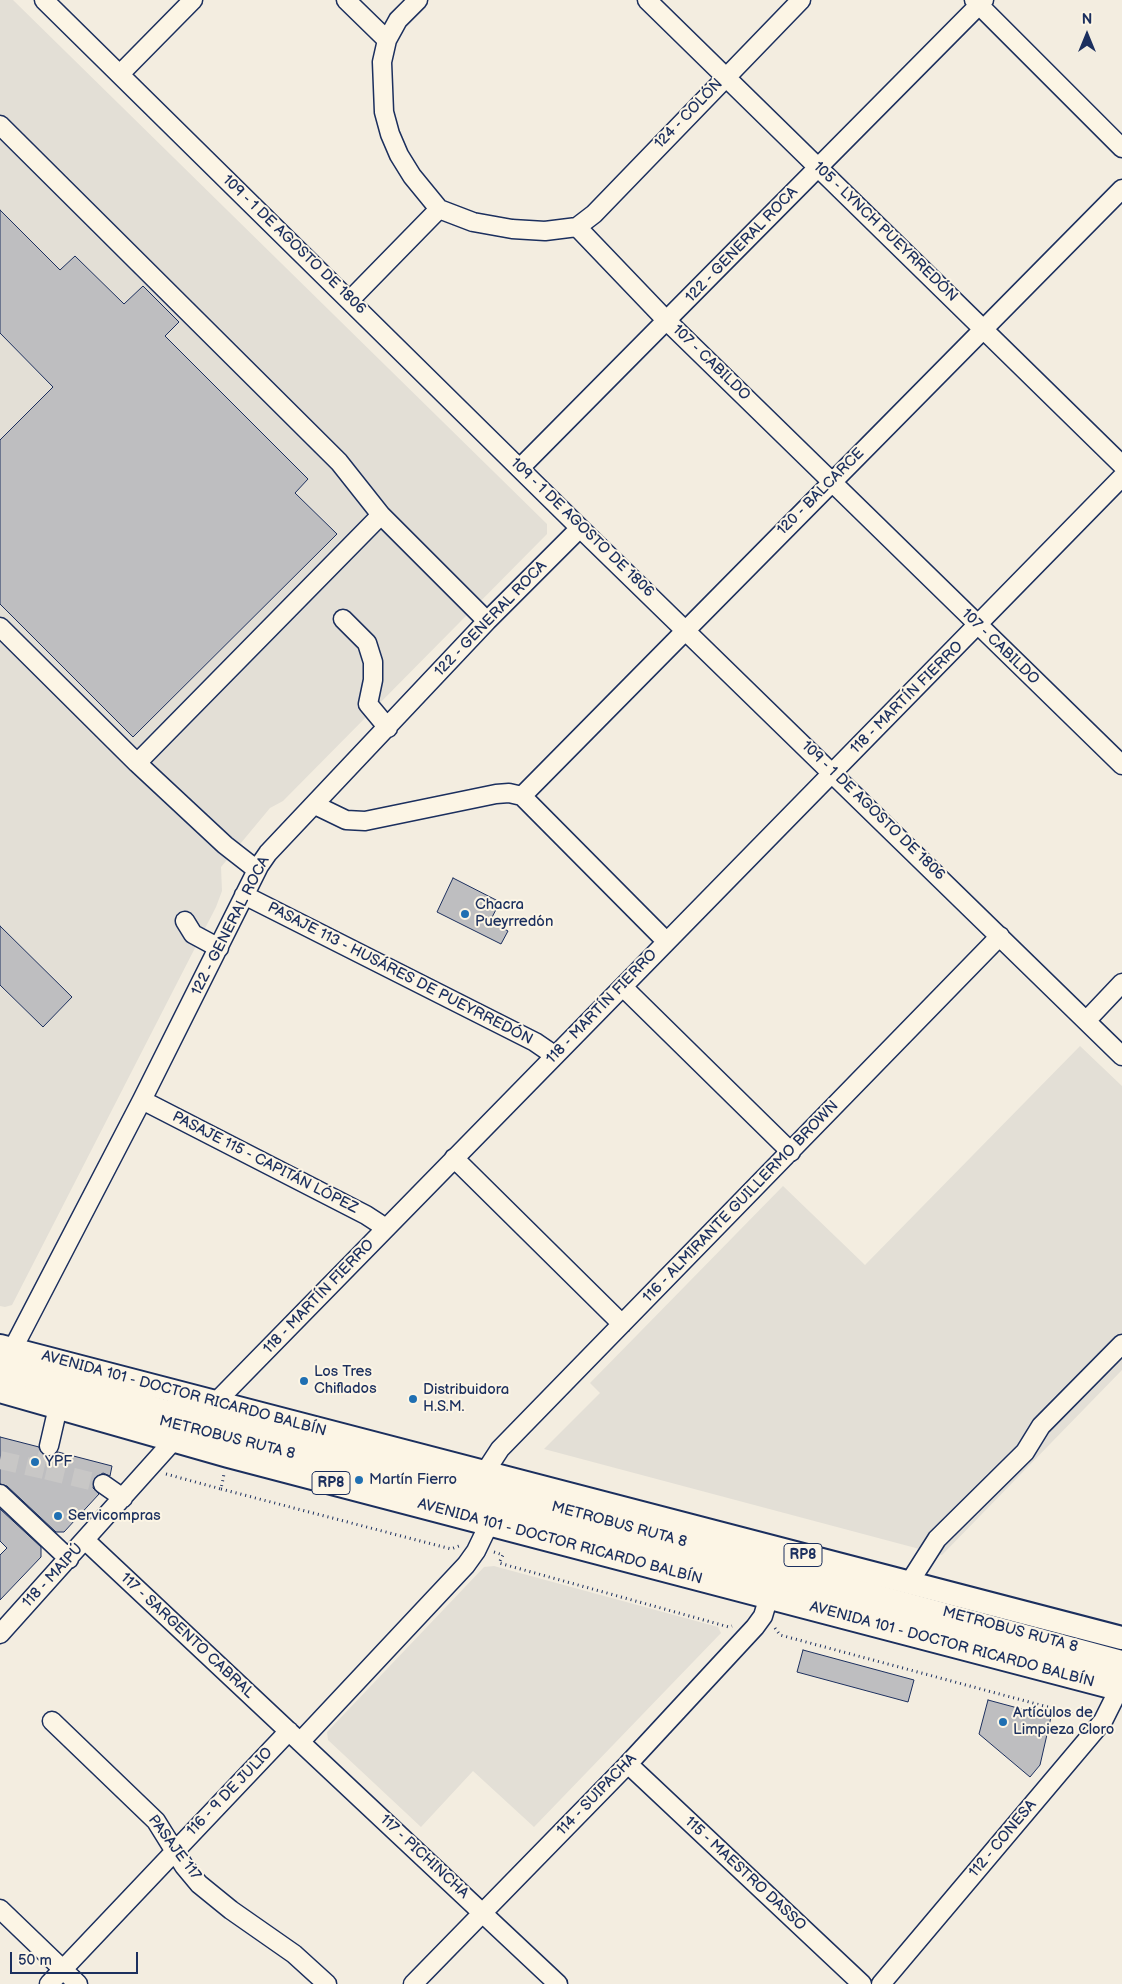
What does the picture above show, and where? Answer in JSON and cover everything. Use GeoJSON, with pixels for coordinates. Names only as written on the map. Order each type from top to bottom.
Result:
{"type":"FeatureCollection","features":[{"type":"Feature","properties":{"kind":"main road","name":"AVENIDA 101 - DOCTOR RICARDO BALBÍN"},"geometry":{"type":"LineString","coordinates":[[3,1362],[485,1472],[1122,1638]]}},
{"type":"Feature","properties":{"kind":"main road","name":"AVENIDA 101 - DOCTOR RICARDO BALBÍN"},"geometry":{"type":"LineString","coordinates":[[0,1391],[58,1407],[180,1434],[489,1524],[1121,1685]]}},
{"type":"Feature","properties":{"kind":"street","name":"109 - 1 DE AGOSTO DE 1806"},"geometry":{"type":"LineString","coordinates":[[44,0],[580,528],[686,629],[1122,1056]]}},
{"type":"Feature","properties":{"kind":"street"},"geometry":{"type":"LineString","coordinates":[[120,74],[193,0]]}},
{"type":"Feature","properties":{"kind":"street"},"geometry":{"type":"LineString","coordinates":[[346,0],[387,40]]}},
{"type":"Feature","properties":{"kind":"street"},"geometry":{"type":"LineString","coordinates":[[418,0],[398,20],[387,40],[382,62],[384,112],[390,134],[412,176],[440,209],[473,222],[512,229],[545,231],[577,227]]}},
{"type":"Feature","properties":{"kind":"street","name":"105 - LYNCH PUEYRREDÓN"},"geometry":{"type":"LineString","coordinates":[[647,0],[724,77],[984,327],[1122,465]]}},
{"type":"Feature","properties":{"kind":"street","name":"124 - COLÓN"},"geometry":{"type":"LineString","coordinates":[[577,227],[594,214],[724,77],[801,0]]}},
{"type":"Feature","properties":{"kind":"street"},"geometry":{"type":"LineString","coordinates":[[979,2],[1122,148]]}},
{"type":"Feature","properties":{"kind":"street","name":"122 - GENERAL ROCA"},"geometry":{"type":"LineString","coordinates":[[520,468],[668,321],[979,2]]}},
{"type":"Feature","properties":{"kind":"street"},"geometry":{"type":"LineString","coordinates":[[0,125],[339,462],[380,515],[487,621]]}},
{"type":"Feature","properties":{"kind":"street","name":"120 - BALCARCE"},"geometry":{"type":"LineString","coordinates":[[522,796],[984,327],[1122,190]]}},
{"type":"Feature","properties":{"kind":"street"},"geometry":{"type":"LineString","coordinates":[[350,300],[440,209]]}},
{"type":"Feature","properties":{"kind":"street","name":"107 - CABILDO"},"geometry":{"type":"LineString","coordinates":[[577,227],[668,321],[1122,764]]}},
{"type":"Feature","properties":{"kind":"street","name":"118 - MARTÍN FIERRO"},"geometry":{"type":"LineString","coordinates":[[86,1541],[180,1434],[208,1409],[832,772],[979,626],[1122,477]]}},
{"type":"Feature","properties":{"kind":"street"},"geometry":{"type":"LineString","coordinates":[[137,763],[380,515]]}},
{"type":"Feature","properties":{"kind":"street","name":"122 - GENERAL ROCA"},"geometry":{"type":"LineString","coordinates":[[3,1362],[142,1100],[256,870],[268,853],[316,805],[487,621],[580,528]]}},
{"type":"Feature","properties":{"kind":"street"},"geometry":{"type":"LineString","coordinates":[[343,619],[367,643],[372,662],[372,680],[368,704],[388,728]]}},
{"type":"Feature","properties":{"kind":"street"},"geometry":{"type":"LineString","coordinates":[[0,627],[137,763],[225,845],[256,870]]}},
{"type":"Feature","properties":{"kind":"street"},"geometry":{"type":"LineString","coordinates":[[316,805],[346,820],[365,821],[496,794],[509,793],[522,796],[666,941]]}},
{"type":"Feature","properties":{"kind":"street","name":"PASAJE 113 - HUSÁRES DE PUEYRREDÓN"},"geometry":{"type":"LineString","coordinates":[[244,894],[535,1042],[554,1056]]}},
{"type":"Feature","properties":{"kind":"street"},"geometry":{"type":"LineString","coordinates":[[185,921],[193,934],[218,948]]}},
{"type":"Feature","properties":{"kind":"street","name":"116 - ALMIRANTE GUILLERMO BROWN"},"geometry":{"type":"LineString","coordinates":[[485,1472],[500,1449],[1000,936]]}},
{"type":"Feature","properties":{"kind":"street"},"geometry":{"type":"LineString","coordinates":[[1086,1021],[1122,983]]}},
{"type":"Feature","properties":{"kind":"street"},"geometry":{"type":"LineString","coordinates":[[623,987],[791,1152]]}},
{"type":"Feature","properties":{"kind":"street","name":"PASAJE 115 - CAPITÁN LÓPEZ"},"geometry":{"type":"LineString","coordinates":[[142,1100],[366,1215],[386,1228]]}},
{"type":"Feature","properties":{"kind":"street"},"geometry":{"type":"LineString","coordinates":[[454,1158],[622,1324]]}},
{"type":"Feature","properties":{"kind":"street"},"geometry":{"type":"LineString","coordinates":[[909,1582],[937,1538],[1025,1452],[1041,1426],[1122,1344]]}},
{"type":"Feature","properties":{"kind":"street","name":"METROBUS RUTA 8"},"geometry":{"type":"LineString","coordinates":[[3,1362],[180,1434],[234,1439],[1121,1685]]}},
{"type":"Feature","properties":{"kind":"street"},"geometry":{"type":"LineString","coordinates":[[49,1446],[58,1407]]}},
{"type":"Feature","properties":{"kind":"street","name":"METROBUS RUTA 8"},"geometry":{"type":"LineString","coordinates":[[208,1409],[249,1425],[1122,1660]]}},
{"type":"Feature","properties":{"kind":"street"},"geometry":{"type":"LineString","coordinates":[[102,1484],[123,1498]]}},
{"type":"Feature","properties":{"kind":"street"},"geometry":{"type":"LineString","coordinates":[[0,1494],[69,1559]]}},
{"type":"Feature","properties":{"kind":"street"},"geometry":{"type":"LineString","coordinates":[[294,1737],[466,1565],[478,1548],[489,1524]]}},
{"type":"Feature","properties":{"kind":"street","name":"118 - MAIPÚ"},"geometry":{"type":"LineString","coordinates":[[0,1634],[86,1541]]}},
{"type":"Feature","properties":{"kind":"street","name":"117 - SARGENTO CABRAL"},"geometry":{"type":"LineString","coordinates":[[86,1541],[294,1737]]}},
{"type":"Feature","properties":{"kind":"street","name":"114 - SUIPACHA"},"geometry":{"type":"LineString","coordinates":[[413,1984],[628,1764],[758,1623],[769,1596]]}},
{"type":"Feature","properties":{"kind":"street","name":"112 - CONESA"},"geometry":{"type":"LineString","coordinates":[[881,1984],[1103,1721],[1121,1685]]}},
{"type":"Feature","properties":{"kind":"street","name":"PASAJE 117"},"geometry":{"type":"LineString","coordinates":[[52,1721],[156,1821],[176,1849],[184,1866],[200,1884],[231,1910],[294,1954],[327,1984]]}},
{"type":"Feature","properties":{"kind":"street","name":"116 - 9 DE JULIO"},"geometry":{"type":"LineString","coordinates":[[49,1984],[176,1849],[294,1737]]}},
{"type":"Feature","properties":{"kind":"street","name":"117 - PICHINCHA"},"geometry":{"type":"LineString","coordinates":[[294,1737],[558,1984]]}},
{"type":"Feature","properties":{"kind":"street","name":"115 - MAESTRO DASSO"},"geometry":{"type":"LineString","coordinates":[[628,1764],[862,1984]]}},
{"type":"Feature","properties":{"kind":"street"},"geometry":{"type":"LineString","coordinates":[[0,1909],[78,1984]]}},
{"type":"Feature","properties":{"kind":"path"},"geometry":{"type":"LineString","coordinates":[[221,1489],[450,1549],[465,1544],[503,1555],[499,1563],[729,1627],[745,1619],[774,1627],[780,1635],[1103,1721]]}},
{"type":"Feature","properties":{"kind":"shaded area"},"geometry":{"type":"Polygon","coordinates":[[[0,0],[13,0],[547,524],[547,534],[283,801],[270,808],[221,867],[222,891],[216,907],[12,1305],[5,1307],[0,1306],[0,0]]]}},
{"type":"Feature","properties":{"kind":"shaded area"},"geometry":{"type":"Polygon","coordinates":[[[1080,1046],[1122,1086],[1122,1370],[942,1555],[544,1449],[600,1393],[590,1383],[783,1186],[865,1265],[1080,1046]]]}},
{"type":"Feature","properties":{"kind":"shaded area"},"geometry":{"type":"Polygon","coordinates":[[[494,1566],[718,1627],[721,1633],[534,1827],[473,1771],[421,1827],[328,1740],[327,1732],[484,1567],[494,1566]]]}},
{"type":"Feature","properties":{"kind":"building"},"geometry":{"type":"Polygon","coordinates":[[[0,210],[60,270],[75,256],[124,304],[143,286],[179,322],[165,336],[308,479],[295,493],[337,534],[133,737],[0,604],[0,440],[53,387],[0,333],[0,210]]]}},
{"type":"Feature","properties":{"kind":"building"},"geometry":{"type":"Polygon","coordinates":[[[453,878],[500,902],[490,921],[508,931],[501,944],[437,912],[453,878]]]}},
{"type":"Feature","properties":{"kind":"building"},"geometry":{"type":"Polygon","coordinates":[[[0,926],[72,997],[43,1027],[0,985],[0,926]]]}},
{"type":"Feature","properties":{"kind":"building"},"geometry":{"type":"Polygon","coordinates":[[[0,1437],[39,1447],[41,1453],[46,1456],[53,1456],[58,1452],[112,1466],[110,1476],[103,1473],[95,1478],[93,1488],[99,1494],[64,1532],[56,1532],[7,1486],[0,1484],[0,1437]]]}},
{"type":"Feature","properties":{"kind":"building"},"geometry":{"type":"Polygon","coordinates":[[[0,1509],[41,1547],[41,1557],[0,1600],[0,1555],[7,1548],[0,1541],[0,1509]]]}},
{"type":"Feature","properties":{"kind":"building"},"geometry":{"type":"Polygon","coordinates":[[[803,1650],[914,1680],[908,1702],[797,1672],[803,1650]]]}},
{"type":"Feature","properties":{"kind":"building"},"geometry":{"type":"Polygon","coordinates":[[[988,1700],[1051,1717],[1040,1765],[1030,1777],[979,1734],[988,1700]]]}},
{"type":"Feature","properties":{"kind":"tunnel"},"geometry":{"type":"LineString","coordinates":[[49,1446],[44,1470],[103,1484]]}},
{"type":"Feature","properties":{"kind":"tunnel"},"geometry":{"type":"LineString","coordinates":[[0,1460],[44,1470]]}},
{"type":"Feature","properties":{"kind":"place","name":"Chacra Pueyrredón"},"geometry":{"type":"Point","coordinates":[465,914]}},
{"type":"Feature","properties":{"kind":"place","name":"Los Tres Chiflados"},"geometry":{"type":"Point","coordinates":[304,1381]}},
{"type":"Feature","properties":{"kind":"place","name":"Distribuidora H.S.M."},"geometry":{"type":"Point","coordinates":[413,1399]}},
{"type":"Feature","properties":{"kind":"place","name":"YPF"},"geometry":{"type":"Point","coordinates":[35,1462]}},
{"type":"Feature","properties":{"kind":"place","name":"Martín Fierro"},"geometry":{"type":"Point","coordinates":[359,1480]}},
{"type":"Feature","properties":{"kind":"place","name":"Servicompras"},"geometry":{"type":"Point","coordinates":[58,1516]}},
{"type":"Feature","properties":{"kind":"place","name":"Artículos de Limpieza Cloro"},"geometry":{"type":"Point","coordinates":[1003,1722]}}]}
